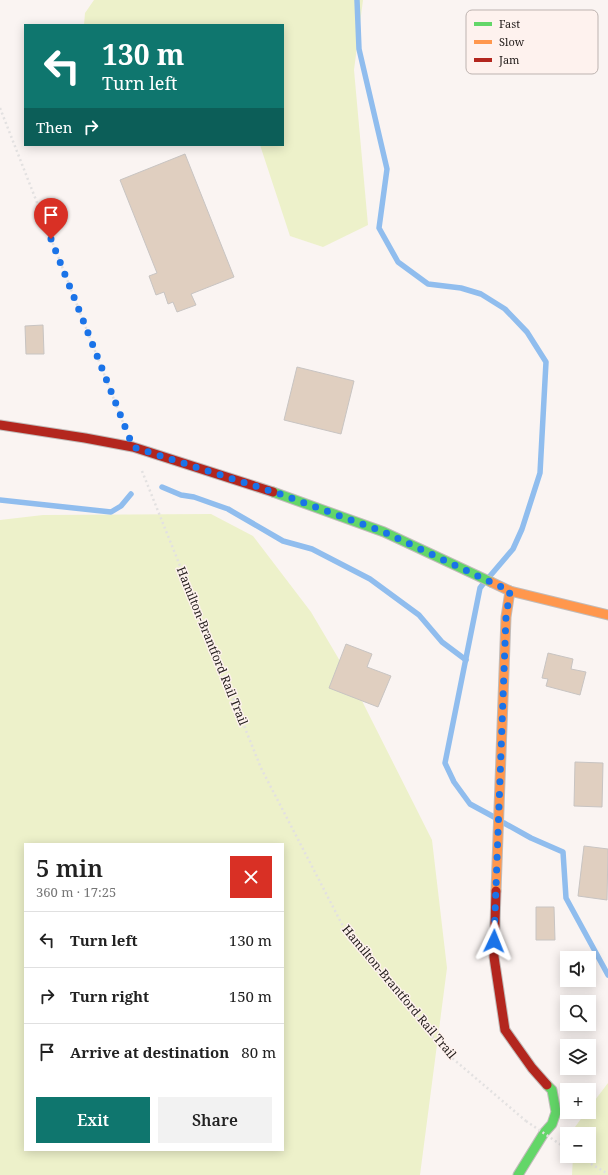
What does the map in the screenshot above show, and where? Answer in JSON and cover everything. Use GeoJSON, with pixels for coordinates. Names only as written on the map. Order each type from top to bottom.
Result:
{"type":"FeatureCollection","features":[{"type":"Feature","properties":{"kind":"street"},"geometry":{"type":"LineString","coordinates":[[0,426],[85,438],[133,447],[280,494],[384,532],[510,591],[608,614]]}},
{"type":"Feature","properties":{"kind":"street"},"geometry":{"type":"LineString","coordinates":[[510,591],[506,617],[494,956],[506,1030],[532,1068],[552,1090],[556,1112],[552,1124],[544,1133],[518,1175]]}},
{"type":"Feature","properties":{"kind":"path","name":"Hamilton-Brantford Rail Trail"},"geometry":{"type":"LineString","coordinates":[[0,108],[133,447],[262,768],[346,932],[445,1052],[526,1122],[560,1144]]}},
{"type":"Feature","properties":{"kind":"path"},"geometry":{"type":"LineString","coordinates":[[590,1163],[608,1174]]}},
{"type":"Feature","properties":{"kind":"green space"},"geometry":{"type":"Polygon","coordinates":[[[94,0],[363,0],[354,70],[368,225],[323,247],[290,236],[260,146],[284,146],[284,24],[84,24],[85,13],[94,0]]]}},
{"type":"Feature","properties":{"kind":"green space"},"geometry":{"type":"Polygon","coordinates":[[[211,514],[253,536],[311,612],[353,683],[432,840],[447,968],[420,1175],[0,1175],[0,520],[43,515],[211,514]]]}},
{"type":"Feature","properties":{"kind":"green space"},"geometry":{"type":"Polygon","coordinates":[[[608,1083],[608,1175],[572,1175],[573,1163],[596,1163],[596,1127],[575,1127],[581,1119],[596,1119],[596,1099],[608,1083]]]}},
{"type":"Feature","properties":{"kind":"building"},"geometry":{"type":"Polygon","coordinates":[[[185,154],[234,277],[191,294],[196,305],[177,312],[173,302],[168,304],[164,292],[156,295],[149,276],[157,273],[120,180],[185,154]]]}},
{"type":"Feature","properties":{"kind":"building"},"geometry":{"type":"Polygon","coordinates":[[[43,325],[44,354],[26,354],[25,326],[43,325]]]}},
{"type":"Feature","properties":{"kind":"building"},"geometry":{"type":"Polygon","coordinates":[[[297,367],[354,381],[341,434],[284,420],[297,367]]]}},
{"type":"Feature","properties":{"kind":"building"},"geometry":{"type":"Polygon","coordinates":[[[346,644],[372,654],[367,667],[391,676],[378,707],[329,688],[346,644]]]}},
{"type":"Feature","properties":{"kind":"building"},"geometry":{"type":"Polygon","coordinates":[[[548,653],[573,659],[571,669],[586,672],[580,695],[546,686],[548,679],[542,678],[548,653]]]}},
{"type":"Feature","properties":{"kind":"building"},"geometry":{"type":"Polygon","coordinates":[[[575,762],[603,763],[602,807],[574,806],[575,762]]]}},
{"type":"Feature","properties":{"kind":"building"},"geometry":{"type":"Polygon","coordinates":[[[584,846],[608,849],[607,900],[578,896],[584,846]]]}},
{"type":"Feature","properties":{"kind":"building"},"geometry":{"type":"Polygon","coordinates":[[[536,907],[554,907],[555,940],[536,940],[536,907]]]}},
{"type":"Feature","properties":{"kind":"waterway"},"geometry":{"type":"LineString","coordinates":[[357,0],[359,49],[387,169],[379,228],[398,262],[428,284],[461,288],[481,294],[505,309],[527,332],[546,362],[540,473],[522,529],[513,549],[490,576]]}},
{"type":"Feature","properties":{"kind":"waterway"},"geometry":{"type":"LineString","coordinates":[[162,487],[181,495],[194,497],[228,509],[283,541],[312,549],[370,579],[419,615],[442,642],[466,660]]}},
{"type":"Feature","properties":{"kind":"waterway"},"geometry":{"type":"LineString","coordinates":[[0,500],[111,512],[121,506],[131,494]]}},
{"type":"Feature","properties":{"kind":"waterway"},"geometry":{"type":"LineString","coordinates":[[483,584],[480,588],[445,763],[454,782],[470,804],[494,817]]}},
{"type":"Feature","properties":{"kind":"waterway"},"geometry":{"type":"LineString","coordinates":[[504,823],[531,838],[563,852],[566,898],[608,975]]}},
{"type":"Feature","properties":{"kind":"traffic: fast"},"geometry":{"type":"LineString","coordinates":[[273,492],[384,532],[491,582]]}},
{"type":"Feature","properties":{"kind":"traffic: fast"},"geometry":{"type":"LineString","coordinates":[[518,1175],[544,1133],[552,1124],[556,1112],[552,1090],[547,1085]]}},
{"type":"Feature","properties":{"kind":"traffic: slow"},"geometry":{"type":"LineString","coordinates":[[491,582],[510,591],[608,615]]}},
{"type":"Feature","properties":{"kind":"traffic: slow"},"geometry":{"type":"LineString","coordinates":[[496,891],[506,617],[510,591]]}},
{"type":"Feature","properties":{"kind":"traffic: jam"},"geometry":{"type":"LineString","coordinates":[[0,425],[133,447],[273,492]]}},
{"type":"Feature","properties":{"kind":"traffic: jam"},"geometry":{"type":"LineString","coordinates":[[496,891],[494,957],[505,1030],[532,1068],[547,1085]]}},
{"type":"Feature","properties":{"kind":"route"},"geometry":{"type":"LineString","coordinates":[[51,239],[133,447],[280,494],[384,532],[510,591],[506,617],[494,941]]}}]}
